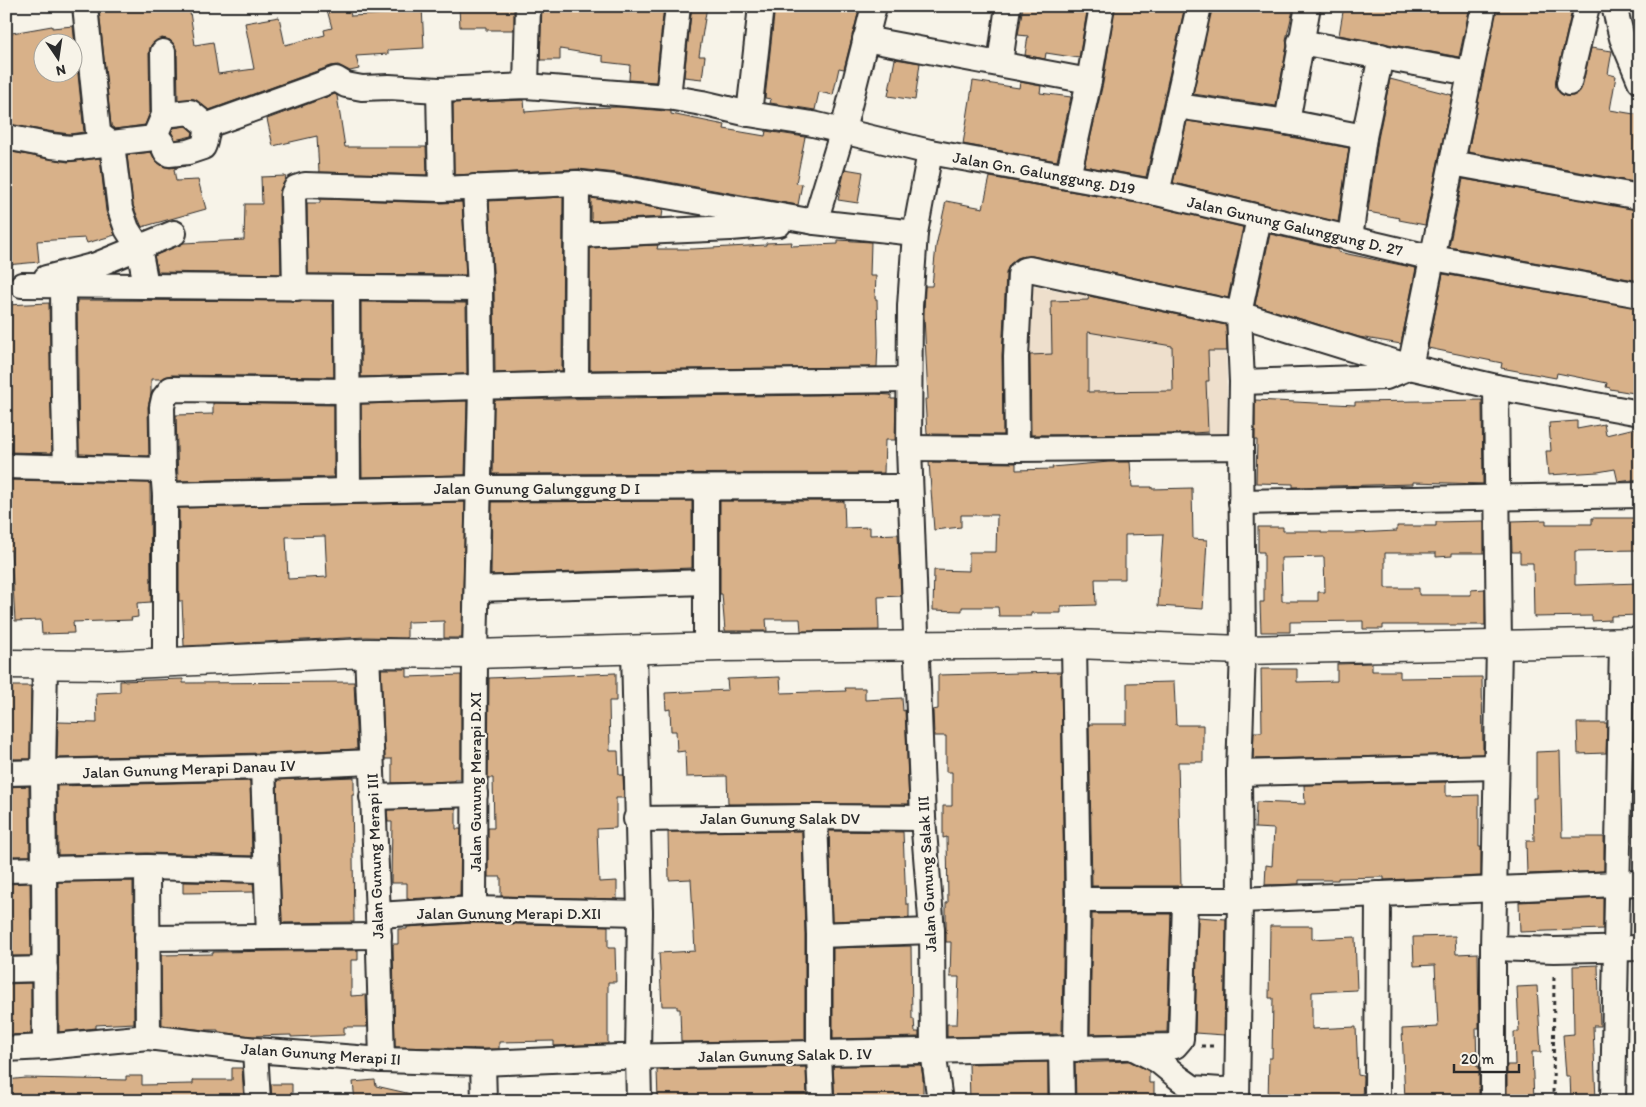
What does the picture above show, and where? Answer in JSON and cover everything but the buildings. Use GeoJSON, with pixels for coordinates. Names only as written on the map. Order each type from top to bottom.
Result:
{"type":"FeatureCollection","features":[{"type":"Feature","properties":{"kind":"street"},"geometry":{"type":"LineString","coordinates":[[85,6],[98,131],[100,135],[112,144],[120,209],[127,229],[140,248],[146,285]]}},
{"type":"Feature","properties":{"kind":"street"},"geometry":{"type":"LineString","coordinates":[[526,86],[528,6]]}},
{"type":"Feature","properties":{"kind":"street"},"geometry":{"type":"LineString","coordinates":[[668,97],[678,6]]}},
{"type":"Feature","properties":{"kind":"street"},"geometry":{"type":"LineString","coordinates":[[749,114],[761,6]]}},
{"type":"Feature","properties":{"kind":"street"},"geometry":{"type":"LineString","coordinates":[[815,222],[843,130],[874,6]]}},
{"type":"Feature","properties":{"kind":"street"},"geometry":{"type":"LineString","coordinates":[[1000,63],[1008,6]]}},
{"type":"Feature","properties":{"kind":"street"},"geometry":{"type":"LineString","coordinates":[[1068,177],[1089,81],[1102,6]]}},
{"type":"Feature","properties":{"kind":"street"},"geometry":{"type":"LineString","coordinates":[[1157,193],[1199,6]]}},
{"type":"Feature","properties":{"kind":"street"},"geometry":{"type":"LineString","coordinates":[[1287,122],[1308,6]]}},
{"type":"Feature","properties":{"kind":"street"},"geometry":{"type":"LineString","coordinates":[[1410,368],[1484,6]]}},
{"type":"Feature","properties":{"kind":"street"},"geometry":{"type":"LineString","coordinates":[[1569,83],[1587,6]]}},
{"type":"Feature","properties":{"kind":"street"},"geometry":{"type":"LineString","coordinates":[[1608,8],[1637,66]]}},
{"type":"Feature","properties":{"kind":"street"},"geometry":{"type":"LineString","coordinates":[[866,40],[1000,63],[1089,81]]}},
{"type":"Feature","properties":{"kind":"street"},"geometry":{"type":"LineString","coordinates":[[1300,42],[1470,73]]}},
{"type":"Feature","properties":{"kind":"street"},"geometry":{"type":"LineString","coordinates":[[154,138],[164,115],[163,52]]}},
{"type":"Feature","properties":{"kind":"street"},"geometry":{"type":"LineString","coordinates":[[1350,238],[1364,137],[1381,56]]}},
{"type":"Feature","properties":{"kind":"street","name":"Jalan Gn. Galunggung. D19"},"geometry":{"type":"LineString","coordinates":[[208,127],[211,124],[336,80],[346,85],[362,88],[389,87],[439,90],[526,86],[668,97],[749,114],[843,130],[930,152],[1157,193]]}},
{"type":"Feature","properties":{"kind":"street"},"geometry":{"type":"LineString","coordinates":[[439,90],[441,189]]}},
{"type":"Feature","properties":{"kind":"street"},"geometry":{"type":"LineString","coordinates":[[1177,106],[1287,122],[1364,137]]}},
{"type":"Feature","properties":{"kind":"street"},"geometry":{"type":"LineString","coordinates":[[6,137],[70,148],[154,138],[161,140],[166,152],[169,154],[188,152],[203,147],[208,127],[190,112],[164,115]]}},
{"type":"Feature","properties":{"kind":"street","name":"Jalan Gunung Salak III"},"geometry":{"type":"LineString","coordinates":[[930,152],[915,233],[910,306],[910,488],[923,818],[932,931],[933,1051],[940,1101]]}},
{"type":"Feature","properties":{"kind":"street"},"geometry":{"type":"LineString","coordinates":[[1452,163],[1640,197]]}},
{"type":"Feature","properties":{"kind":"street"},"geometry":{"type":"LineString","coordinates":[[295,288],[293,194],[296,188],[305,185],[441,189],[577,183],[615,187],[815,222],[915,233]]}},
{"type":"Feature","properties":{"kind":"street"},"geometry":{"type":"LineString","coordinates":[[576,384],[577,183]]}},
{"type":"Feature","properties":{"kind":"street","name":"Jalan Gunung Merapi D.XI"},"geometry":{"type":"LineString","coordinates":[[474,910],[475,654],[481,387],[480,289],[475,187]]}},
{"type":"Feature","properties":{"kind":"street","name":"Jalan Gunung Galunggung D. 27"},"geometry":{"type":"LineString","coordinates":[[1157,193],[1433,258],[1640,295]]}},
{"type":"Feature","properties":{"kind":"street"},"geometry":{"type":"LineString","coordinates":[[1134,1048],[1157,1060],[1193,1088],[1221,1090],[1237,1095],[1243,650],[1242,382],[1239,314],[1260,218]]}},
{"type":"Feature","properties":{"kind":"street"},"geometry":{"type":"LineString","coordinates":[[577,235],[815,222]]}},
{"type":"Feature","properties":{"kind":"street"},"geometry":{"type":"LineString","coordinates":[[14,286],[96,265],[174,233]]}},
{"type":"Feature","properties":{"kind":"street"},"geometry":{"type":"LineString","coordinates":[[1017,449],[1017,348],[1020,274],[1024,270],[1035,270],[1239,314],[1410,368],[1640,413]]}},
{"type":"Feature","properties":{"kind":"street"},"geometry":{"type":"LineString","coordinates":[[14,286],[146,285],[480,289]]}},
{"type":"Feature","properties":{"kind":"street"},"geometry":{"type":"LineString","coordinates":[[63,287],[66,468]]}},
{"type":"Feature","properties":{"kind":"street"},"geometry":{"type":"LineString","coordinates":[[347,288],[348,490]]}},
{"type":"Feature","properties":{"kind":"street"},"geometry":{"type":"LineString","coordinates":[[1242,382],[1386,378],[1410,368]]}},
{"type":"Feature","properties":{"kind":"street"},"geometry":{"type":"LineString","coordinates":[[165,662],[165,495],[162,407],[164,398],[171,389],[347,391],[576,384],[909,380]]}},
{"type":"Feature","properties":{"kind":"street"},"geometry":{"type":"LineString","coordinates":[[1493,1101],[1493,948],[1499,646],[1496,386]]}},
{"type":"Feature","properties":{"kind":"street"},"geometry":{"type":"LineString","coordinates":[[910,448],[1241,447]]}},
{"type":"Feature","properties":{"kind":"street"},"geometry":{"type":"LineString","coordinates":[[6,466],[163,470]]}},
{"type":"Feature","properties":{"kind":"street","name":"Jalan Gunung Galunggung D I"},"geometry":{"type":"LineString","coordinates":[[165,495],[480,488],[910,488]]}},
{"type":"Feature","properties":{"kind":"street"},"geometry":{"type":"LineString","coordinates":[[706,488],[706,648]]}},
{"type":"Feature","properties":{"kind":"street"},"geometry":{"type":"LineString","coordinates":[[1241,502],[1640,495]]}},
{"type":"Feature","properties":{"kind":"street"},"geometry":{"type":"LineString","coordinates":[[477,589],[706,582]]}},
{"type":"Feature","properties":{"kind":"street"},"geometry":{"type":"LineString","coordinates":[[6,664],[108,665],[367,653],[475,654],[706,648],[1074,644],[1243,650],[1631,642],[1628,883],[1616,949],[1613,1101]]}},
{"type":"Feature","properties":{"kind":"street"},"geometry":{"type":"LineString","coordinates":[[1062,1101],[1069,1049],[1078,900],[1074,644]]}},
{"type":"Feature","properties":{"kind":"street"},"geometry":{"type":"LineString","coordinates":[[634,650],[636,819],[640,913],[639,1101]]}},
{"type":"Feature","properties":{"kind":"street","name":"Jalan Gunung Merapi III"},"geometry":{"type":"LineString","coordinates":[[367,653],[382,1060]]}},
{"type":"Feature","properties":{"kind":"street"},"geometry":{"type":"LineString","coordinates":[[45,665],[43,773],[45,1047]]}},
{"type":"Feature","properties":{"kind":"street","name":"Jalan Gunung Merapi Danau IV"},"geometry":{"type":"LineString","coordinates":[[6,773],[263,767],[371,762]]}},
{"type":"Feature","properties":{"kind":"street"},"geometry":{"type":"LineString","coordinates":[[263,767],[268,937]]}},
{"type":"Feature","properties":{"kind":"street"},"geometry":{"type":"LineString","coordinates":[[1240,773],[1496,767]]}},
{"type":"Feature","properties":{"kind":"street"},"geometry":{"type":"LineString","coordinates":[[372,797],[475,794]]}},
{"type":"Feature","properties":{"kind":"street"},"geometry":{"type":"LineString","coordinates":[[815,817],[819,935],[819,1055],[822,1101]]}},
{"type":"Feature","properties":{"kind":"street","name":"Jalan Gunung Salak DV"},"geometry":{"type":"LineString","coordinates":[[636,819],[923,818]]}},
{"type":"Feature","properties":{"kind":"street"},"geometry":{"type":"LineString","coordinates":[[6,870],[147,867],[266,870]]}},
{"type":"Feature","properties":{"kind":"street"},"geometry":{"type":"LineString","coordinates":[[147,867],[148,1038]]}},
{"type":"Feature","properties":{"kind":"street"},"geometry":{"type":"LineString","coordinates":[[1078,900],[1240,900],[1628,883]]}},
{"type":"Feature","properties":{"kind":"street"},"geometry":{"type":"LineString","coordinates":[[1377,1101],[1378,894]]}},
{"type":"Feature","properties":{"kind":"street"},"geometry":{"type":"LineString","coordinates":[[1175,1046],[1182,1039],[1185,900]]}},
{"type":"Feature","properties":{"kind":"street","name":"Jalan Gunung Merapi D.XII"},"geometry":{"type":"LineString","coordinates":[[147,938],[268,937],[378,925],[474,910],[640,913]]}},
{"type":"Feature","properties":{"kind":"street"},"geometry":{"type":"LineString","coordinates":[[819,935],[932,931]]}},
{"type":"Feature","properties":{"kind":"street"},"geometry":{"type":"LineString","coordinates":[[1493,948],[1554,950],[1640,948]]}},
{"type":"Feature","properties":{"kind":"street"},"geometry":{"type":"LineString","coordinates":[[6,970],[45,969]]}},
{"type":"Feature","properties":{"kind":"street","name":"Jalan Gunung Merapi II"},"geometry":{"type":"LineString","coordinates":[[6,1049],[148,1038],[255,1050],[382,1060],[483,1063],[638,1057]]}},
{"type":"Feature","properties":{"kind":"street","name":"Jalan Gunung Salak D. IV"},"geometry":{"type":"LineString","coordinates":[[638,1057],[819,1055],[1175,1046]]}},
{"type":"Feature","properties":{"kind":"street"},"geometry":{"type":"LineString","coordinates":[[255,1050],[258,1101]]}},
{"type":"Feature","properties":{"kind":"street"},"geometry":{"type":"LineString","coordinates":[[483,1063],[484,1101]]}},
{"type":"Feature","properties":{"kind":"path"},"geometry":{"type":"LineString","coordinates":[[1553,1101],[1554,950]]}},
{"type":"Feature","properties":{"kind":"path"},"geometry":{"type":"LineString","coordinates":[[1175,1046],[1238,1046]]}},
{"type":"Feature","properties":{"kind":"shaded area"},"geometry":{"type":"Polygon","coordinates":[[[1024,285],[1174,308],[1174,312],[1227,321],[1226,330],[1223,331],[1223,352],[1226,353],[1228,433],[1024,439],[1024,285]]]}},
{"type":"Feature","properties":{"kind":"shaded area"},"geometry":{"type":"Polygon","coordinates":[[[1630,660],[1640,660],[1640,808],[1632,808],[1632,805],[1629,805],[1630,660]]]}}]}
